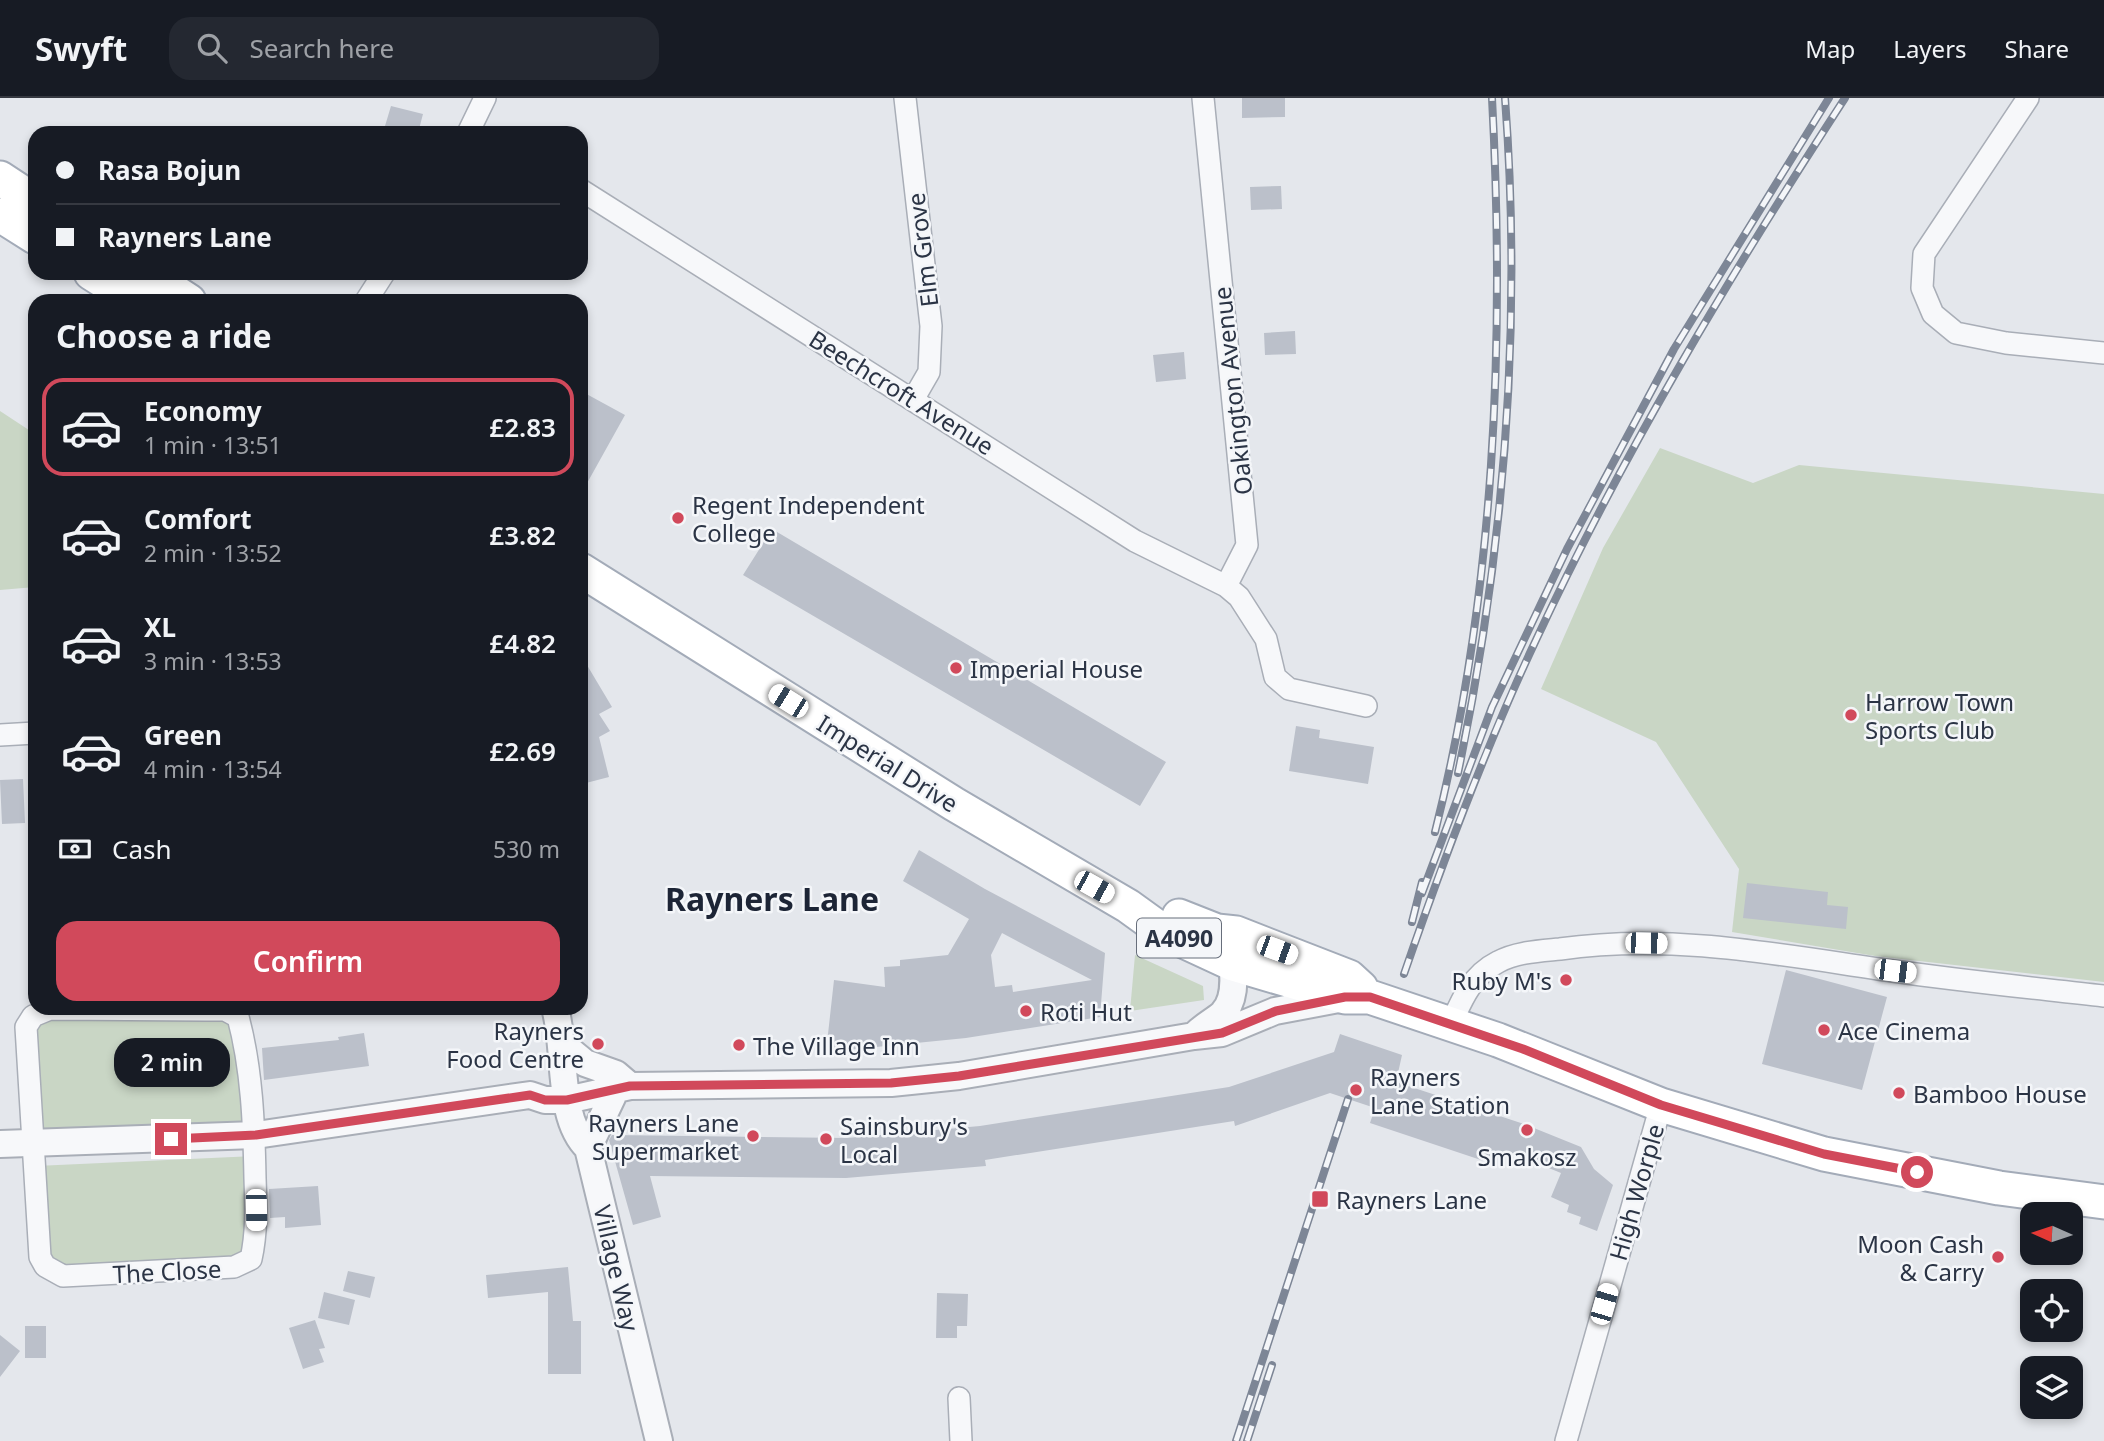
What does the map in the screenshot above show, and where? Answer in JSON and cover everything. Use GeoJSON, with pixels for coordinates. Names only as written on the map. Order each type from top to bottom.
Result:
{"type":"FeatureCollection","features":[{"type":"Feature","properties":{"kind":"main road"},"geometry":{"type":"LineString","coordinates":[[0,178],[28,196]]}},
{"type":"Feature","properties":{"kind":"main road"},"geometry":{"type":"LineString","coordinates":[[0,215],[28,233]]}},
{"type":"Feature","properties":{"kind":"main road"},"geometry":{"type":"LineString","coordinates":[[102,280],[124,294]]}},
{"type":"Feature","properties":{"kind":"main road"},"geometry":{"type":"LineString","coordinates":[[157,280],[178,294]]}},
{"type":"Feature","properties":{"kind":"main road","name":"Imperial Drive"},"geometry":{"type":"LineString","coordinates":[[588,574],[954,804],[1128,906],[1164,932],[1233,964]]}},
{"type":"Feature","properties":{"kind":"main road","name":"Imperial Drive"},"geometry":{"type":"LineString","coordinates":[[1128,906],[1170,912],[1217,930],[1236,933],[1349,978],[1358,997]]}},
{"type":"Feature","properties":{"kind":"main road","name":"A4090"},"geometry":{"type":"LineString","coordinates":[[1233,964],[1451,1024],[1523,1049],[1661,1105],[1824,1154],[1999,1188],[2104,1202]]}},
{"type":"Feature","properties":{"kind":"street"},"geometry":{"type":"LineString","coordinates":[[478,126],[485,98]]}},
{"type":"Feature","properties":{"kind":"street","name":"Elm Grove"},"geometry":{"type":"LineString","coordinates":[[905,98],[931,326],[929,372],[914,398]]}},
{"type":"Feature","properties":{"kind":"street","name":"Oakington Avenue"},"geometry":{"type":"LineString","coordinates":[[1203,98],[1247,545],[1226,586]]}},
{"type":"Feature","properties":{"kind":"street"},"geometry":{"type":"LineString","coordinates":[[2028,98],[1924,254],[1922,288],[1933,314],[1956,333],[2006,342],[2104,353]]}},
{"type":"Feature","properties":{"kind":"street","name":"Beechcroft Avenue"},"geometry":{"type":"LineString","coordinates":[[588,194],[914,398],[1135,541],[1226,586]]}},
{"type":"Feature","properties":{"kind":"street"},"geometry":{"type":"LineString","coordinates":[[1226,586],[1253,617],[1266,639],[1275,677],[1289,689],[1366,706]]}},
{"type":"Feature","properties":{"kind":"street"},"geometry":{"type":"LineString","coordinates":[[0,735],[28,733]]}},
{"type":"Feature","properties":{"kind":"street"},"geometry":{"type":"LineString","coordinates":[[1194,1036],[1225,1012],[1229,1004],[1233,964],[1229,944],[1217,930]]}},
{"type":"Feature","properties":{"kind":"street"},"geometry":{"type":"LineString","coordinates":[[1451,1024],[1471,984],[1480,973],[1499,961],[1531,953],[1608,944],[1700,943],[1895,971],[2104,996]]}},
{"type":"Feature","properties":{"kind":"street"},"geometry":{"type":"LineString","coordinates":[[0,1144],[256,1135],[530,1095],[545,1100],[567,1100],[622,1088],[891,1083],[959,1076],[1222,1033],[1276,1011],[1358,997]]}},
{"type":"Feature","properties":{"kind":"street","name":"The Close"},"geometry":{"type":"LineString","coordinates":[[35,1015],[26,1027],[40,1257],[45,1266],[63,1276],[234,1267],[251,1259],[256,1237],[256,1135],[245,1041],[238,1017],[234,1015]]}},
{"type":"Feature","properties":{"kind":"street","name":"Village Way"},"geometry":{"type":"LineString","coordinates":[[556,1015],[567,1100],[578,1139],[588,1148],[659,1441]]}},
{"type":"Feature","properties":{"kind":"street"},"geometry":{"type":"LineString","coordinates":[[530,1095],[561,1054],[616,1073],[622,1088]]}},
{"type":"Feature","properties":{"kind":"street"},"geometry":{"type":"LineString","coordinates":[[588,1148],[622,1088]]}},
{"type":"Feature","properties":{"kind":"street","name":"High Worple"},"geometry":{"type":"LineString","coordinates":[[1573,1439],[1661,1105]]}},
{"type":"Feature","properties":{"kind":"street"},"geometry":{"type":"LineString","coordinates":[[959,1398],[961,1441]]}},
{"type":"Feature","properties":{"kind":"green space"},"geometry":{"type":"Polygon","coordinates":[[[0,411],[28,429],[28,588],[0,590],[0,411]]]}},
{"type":"Feature","properties":{"kind":"green space","name":"Harrow Town Sports Club"},"geometry":{"type":"Polygon","coordinates":[[[1660,448],[1753,483],[1799,465],[2104,494],[2104,982],[1875,956],[1732,932],[1739,869],[1656,742],[1541,689],[1603,548],[1660,448]]]}},
{"type":"Feature","properties":{"kind":"green space"},"geometry":{"type":"Polygon","coordinates":[[[1135,955],[1203,986],[1204,1000],[1130,1011],[1135,955]]]}},
{"type":"Feature","properties":{"kind":"green space"},"geometry":{"type":"Polygon","coordinates":[[[33,1016],[238,1017],[254,1125],[34,1134],[33,1016]]]}},
{"type":"Feature","properties":{"kind":"green space"},"geometry":{"type":"Polygon","coordinates":[[[255,1156],[256,1237],[234,1267],[45,1266],[36,1166],[255,1156]]]}},
{"type":"Feature","properties":{"kind":"building"},"geometry":{"type":"Polygon","coordinates":[[[1242,98],[1285,98],[1285,117],[1242,118],[1242,98]]]}},
{"type":"Feature","properties":{"kind":"building"},"geometry":{"type":"Polygon","coordinates":[[[391,106],[423,114],[420,126],[385,126],[391,106]]]}},
{"type":"Feature","properties":{"kind":"building"},"geometry":{"type":"Polygon","coordinates":[[[1281,186],[1282,209],[1251,210],[1250,187],[1281,186]]]}},
{"type":"Feature","properties":{"kind":"building"},"geometry":{"type":"Polygon","coordinates":[[[1295,331],[1296,354],[1265,355],[1264,333],[1295,331]]]}},
{"type":"Feature","properties":{"kind":"building"},"geometry":{"type":"Polygon","coordinates":[[[1184,352],[1186,379],[1156,382],[1153,355],[1184,352]]]}},
{"type":"Feature","properties":{"kind":"building"},"geometry":{"type":"Polygon","coordinates":[[[588,395],[625,415],[588,481],[588,395]]]}},
{"type":"Feature","properties":{"kind":"building","name":"Imperial House"},"geometry":{"type":"Polygon","coordinates":[[[772,529],[1166,762],[1140,806],[743,575],[772,529]]]}},
{"type":"Feature","properties":{"kind":"building"},"geometry":{"type":"Polygon","coordinates":[[[588,667],[612,707],[599,714],[610,731],[599,737],[609,777],[588,782],[588,667]]]}},
{"type":"Feature","properties":{"kind":"building"},"geometry":{"type":"Polygon","coordinates":[[[1296,726],[1320,730],[1319,738],[1374,747],[1368,784],[1289,771],[1296,726]]]}},
{"type":"Feature","properties":{"kind":"building"},"geometry":{"type":"Polygon","coordinates":[[[23,779],[25,823],[2,824],[0,780],[23,779]]]}},
{"type":"Feature","properties":{"kind":"building"},"geometry":{"type":"Polygon","coordinates":[[[919,850],[985,889],[1105,953],[1100,1017],[966,1038],[826,1052],[834,980],[885,987],[884,967],[900,966],[900,960],[948,955],[969,919],[903,881],[919,850]],[[1002,933],[991,955],[995,987],[1012,985],[1013,992],[1092,980],[1002,933]]]}},
{"type":"Feature","properties":{"kind":"building"},"geometry":{"type":"Polygon","coordinates":[[[1747,883],[1828,892],[1827,905],[1848,907],[1846,929],[1743,918],[1747,883]]]}},
{"type":"Feature","properties":{"kind":"building","name":"Ace Cinema"},"geometry":{"type":"Polygon","coordinates":[[[1786,970],[1887,997],[1862,1090],[1762,1064],[1786,970]]]}},
{"type":"Feature","properties":{"kind":"building"},"geometry":{"type":"Polygon","coordinates":[[[364,1033],[369,1066],[264,1080],[262,1048],[339,1040],[338,1037],[364,1033]]]}},
{"type":"Feature","properties":{"kind":"building"},"geometry":{"type":"Polygon","coordinates":[[[1340,1034],[1402,1055],[1396,1082],[1524,1124],[1581,1147],[1594,1169],[1613,1185],[1597,1231],[1579,1224],[1581,1217],[1567,1212],[1569,1205],[1551,1197],[1561,1173],[1512,1153],[1511,1156],[1498,1152],[1493,1164],[1370,1123],[1375,1108],[1330,1093],[1235,1126],[1234,1121],[985,1160],[986,1166],[846,1178],[650,1176],[661,1217],[633,1225],[609,1140],[612,1135],[847,1138],[980,1126],[1229,1087],[1334,1052],[1340,1034]]]}},
{"type":"Feature","properties":{"kind":"building"},"geometry":{"type":"Polygon","coordinates":[[[318,1186],[321,1225],[285,1228],[285,1217],[270,1218],[269,1189],[318,1186]]]}},
{"type":"Feature","properties":{"kind":"building"},"geometry":{"type":"Polygon","coordinates":[[[568,1267],[573,1321],[581,1321],[581,1374],[548,1374],[548,1292],[488,1298],[486,1275],[568,1267]]]}},
{"type":"Feature","properties":{"kind":"building"},"geometry":{"type":"Polygon","coordinates":[[[348,1271],[375,1277],[370,1298],[343,1291],[348,1271]]]}},
{"type":"Feature","properties":{"kind":"building"},"geometry":{"type":"Polygon","coordinates":[[[324,1292],[355,1300],[349,1325],[318,1318],[324,1292]]]}},
{"type":"Feature","properties":{"kind":"building"},"geometry":{"type":"Polygon","coordinates":[[[937,1293],[968,1294],[967,1326],[957,1326],[957,1338],[936,1338],[937,1293]]]}},
{"type":"Feature","properties":{"kind":"building"},"geometry":{"type":"Polygon","coordinates":[[[315,1320],[325,1348],[319,1349],[324,1362],[303,1369],[289,1328],[315,1320]]]}},
{"type":"Feature","properties":{"kind":"building"},"geometry":{"type":"Polygon","coordinates":[[[25,1326],[46,1326],[46,1358],[25,1358],[25,1326]]]}},
{"type":"Feature","properties":{"kind":"building"},"geometry":{"type":"Polygon","coordinates":[[[0,1335],[20,1351],[0,1377],[0,1335]]]}},
{"type":"Feature","properties":{"kind":"railway"},"geometry":{"type":"LineString","coordinates":[[1435,832],[1471,651],[1491,467],[1497,282],[1492,98]]}},
{"type":"Feature","properties":{"kind":"railway"},"geometry":{"type":"LineString","coordinates":[[1458,773],[1487,606],[1505,437],[1511,267],[1505,98]]}},
{"type":"Feature","properties":{"kind":"railway"},"geometry":{"type":"LineString","coordinates":[[1422,893],[1492,707],[1567,549],[1674,349],[1829,98]]}},
{"type":"Feature","properties":{"kind":"railway"},"geometry":{"type":"LineString","coordinates":[[1404,974],[1482,763],[1517,681],[1570,570],[1681,363],[1845,98]]}},
{"type":"Feature","properties":{"kind":"railway"},"geometry":{"type":"LineString","coordinates":[[1412,922],[1422,882]]}},
{"type":"Feature","properties":{"kind":"railway"},"geometry":{"type":"LineString","coordinates":[[1236,1441],[1348,1099]]}},
{"type":"Feature","properties":{"kind":"railway"},"geometry":{"type":"LineString","coordinates":[[1247,1441],[1272,1365]]}},
{"type":"Feature","properties":{"kind":"place","name":"Regent Independent College"},"geometry":{"type":"Point","coordinates":[678,518]}},
{"type":"Feature","properties":{"kind":"place","name":"Imperial House"},"geometry":{"type":"Point","coordinates":[956,668]}},
{"type":"Feature","properties":{"kind":"place","name":"Harrow Town Sports Club"},"geometry":{"type":"Point","coordinates":[1851,715]}},
{"type":"Feature","properties":{"kind":"place","name":"Ruby M's"},"geometry":{"type":"Point","coordinates":[1566,980]}},
{"type":"Feature","properties":{"kind":"place","name":"Roti Hut"},"geometry":{"type":"Point","coordinates":[1026,1011]}},
{"type":"Feature","properties":{"kind":"place","name":"Ace Cinema"},"geometry":{"type":"Point","coordinates":[1824,1030]}},
{"type":"Feature","properties":{"kind":"place","name":"Rayners Food Centre"},"geometry":{"type":"Point","coordinates":[598,1044]}},
{"type":"Feature","properties":{"kind":"place","name":"The Village Inn"},"geometry":{"type":"Point","coordinates":[739,1045]}},
{"type":"Feature","properties":{"kind":"place","name":"Rayners Lane Station"},"geometry":{"type":"Point","coordinates":[1356,1090]}},
{"type":"Feature","properties":{"kind":"place","name":"Bamboo House"},"geometry":{"type":"Point","coordinates":[1899,1093]}},
{"type":"Feature","properties":{"kind":"place","name":"Smakosz"},"geometry":{"type":"Point","coordinates":[1527,1130]}},
{"type":"Feature","properties":{"kind":"place","name":"Rayners Lane Supermarket"},"geometry":{"type":"Point","coordinates":[753,1136]}},
{"type":"Feature","properties":{"kind":"place","name":"Sainsbury's Local"},"geometry":{"type":"Point","coordinates":[826,1139]}},
{"type":"Feature","properties":{"kind":"place","name":"Rayners Lane"},"geometry":{"type":"Point","coordinates":[1320,1199]}},
{"type":"Feature","properties":{"kind":"place","name":"Moon Cash & Carry"},"geometry":{"type":"Point","coordinates":[1998,1257]}},
{"type":"Feature","properties":{"kind":"district","name":"Rayners Lane"},"geometry":{"type":"Point","coordinates":[772,898]}},
{"type":"Feature","properties":{"kind":"route"},"geometry":{"type":"LineString","coordinates":[[171,1139],[256,1135],[530,1095],[545,1100],[567,1100],[630,1086],[891,1083],[959,1076],[1222,1033],[1276,1011],[1345,997],[1370,997],[1523,1049],[1661,1105],[1824,1154],[1917,1172]]}}]}
